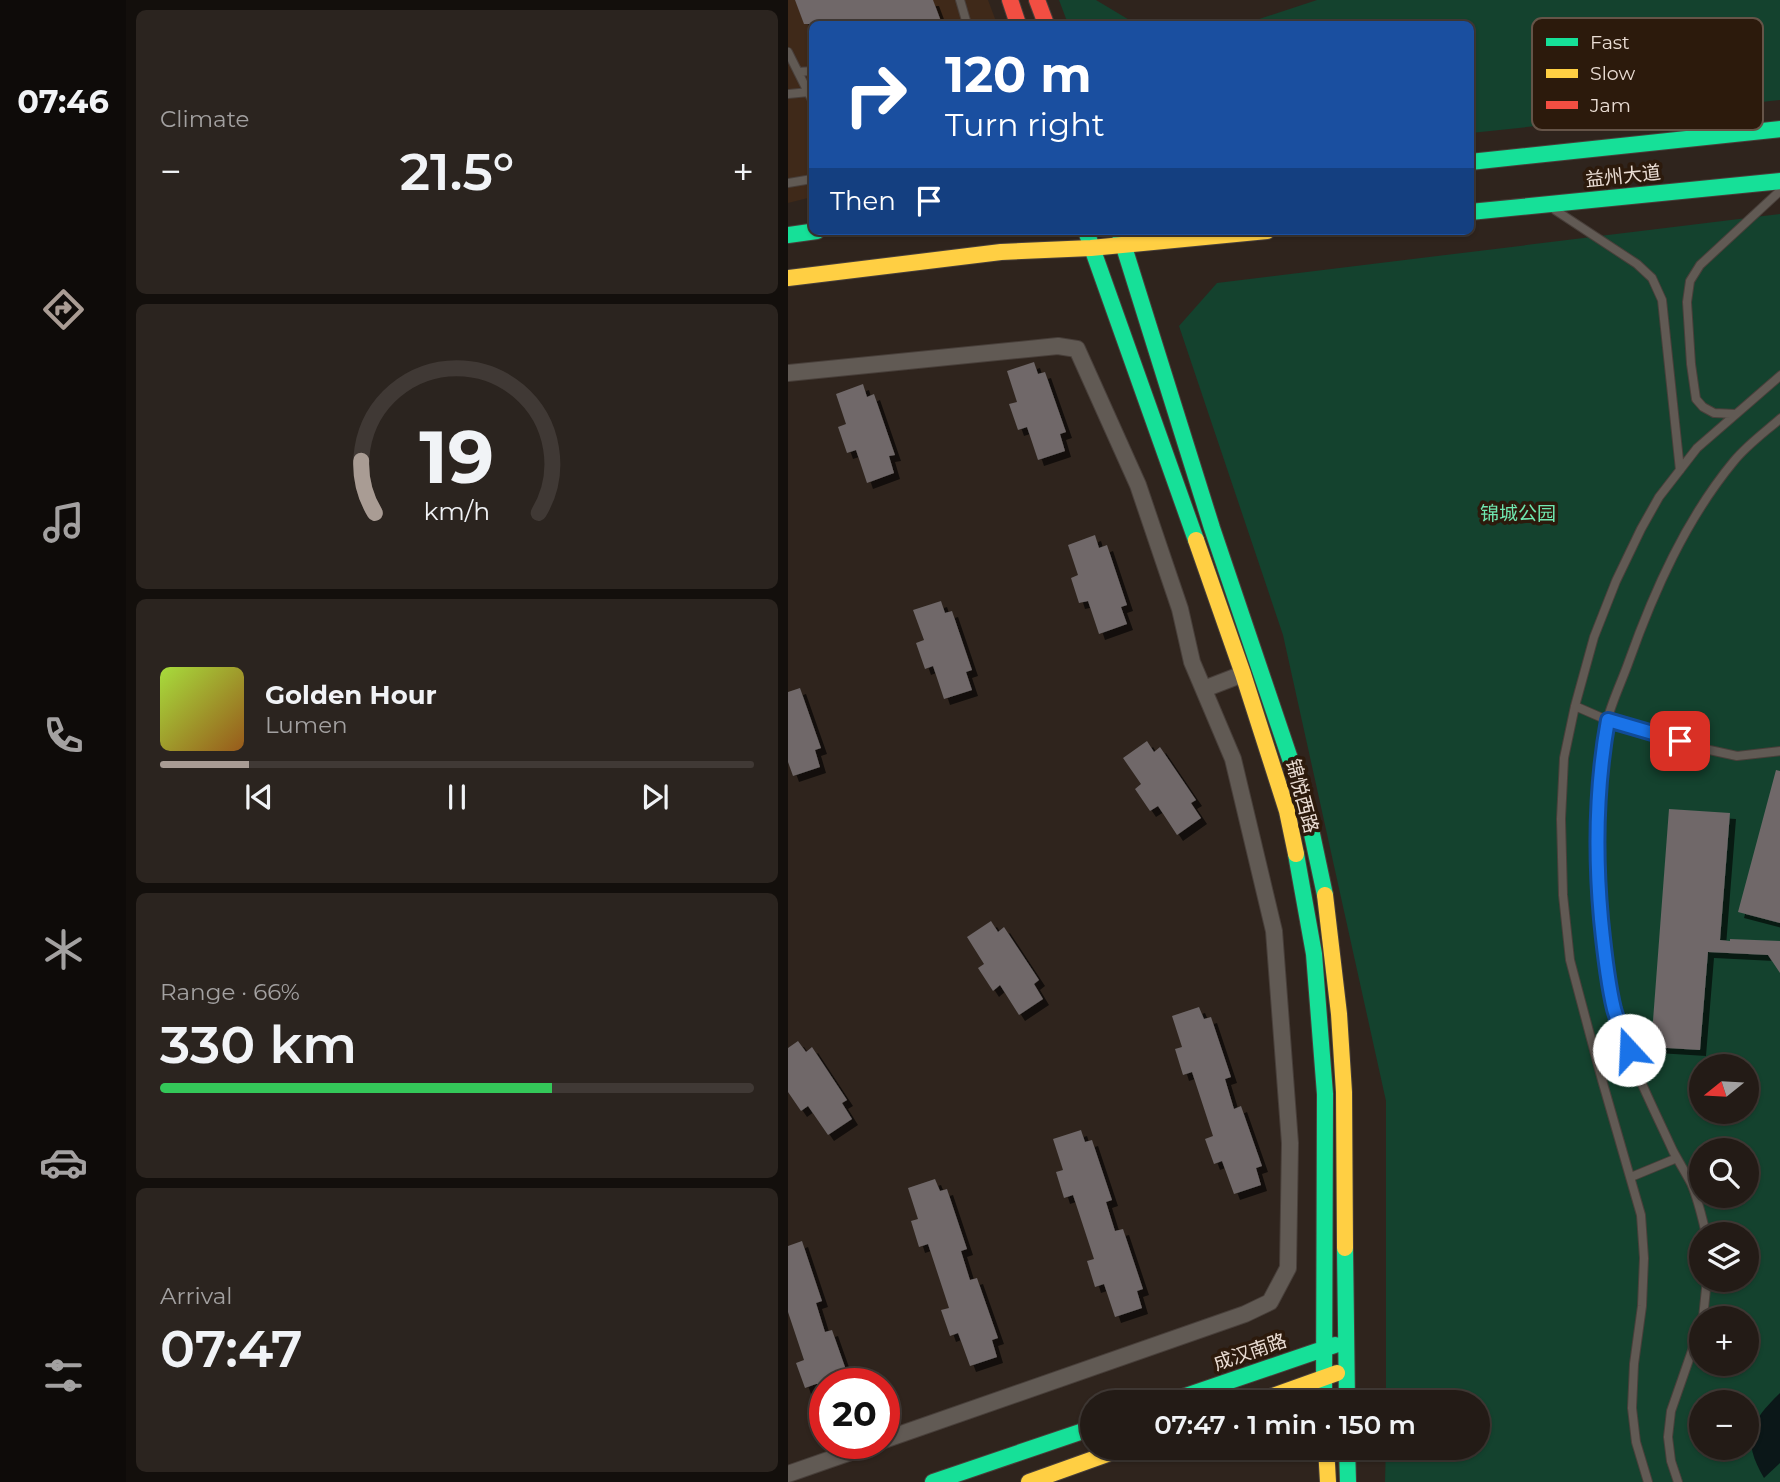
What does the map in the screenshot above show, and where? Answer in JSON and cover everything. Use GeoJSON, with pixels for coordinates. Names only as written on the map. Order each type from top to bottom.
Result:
{"type":"FeatureCollection","features":[{"type":"Feature","properties":{"kind":"main road"},"geometry":{"type":"LineString","coordinates":[[1010,0],[1017,21]]}},
{"type":"Feature","properties":{"kind":"main road"},"geometry":{"type":"LineString","coordinates":[[1037,0],[1045,21]]}},
{"type":"Feature","properties":{"kind":"main road","name":"益州大道"},"geometry":{"type":"LineString","coordinates":[[1474,162],[1780,129]]}},
{"type":"Feature","properties":{"kind":"main road","name":"益州大道"},"geometry":{"type":"LineString","coordinates":[[1474,212],[1780,181]]}},
{"type":"Feature","properties":{"kind":"main road"},"geometry":{"type":"LineString","coordinates":[[788,235],[809,232]]}},
{"type":"Feature","properties":{"kind":"main road","name":"锦悦西路"},"geometry":{"type":"LineString","coordinates":[[1087,235],[1243,674],[1287,811],[1302,884],[1314,954],[1325,1094],[1324,1390]]}},
{"type":"Feature","properties":{"kind":"main road"},"geometry":{"type":"LineString","coordinates":[[788,278],[1001,252],[1091,248],[1122,238],[1184,235]]}},
{"type":"Feature","properties":{"kind":"main road","name":"锦悦西路"},"geometry":{"type":"LineString","coordinates":[[1122,238],[1212,528],[1306,806],[1323,882],[1339,1014],[1344,1092],[1344,1341],[1347,1390]]}},
{"type":"Feature","properties":{"kind":"main road","name":"成汉南路"},"geometry":{"type":"LineString","coordinates":[[1203,1390],[1344,1341]]}},
{"type":"Feature","properties":{"kind":"main road"},"geometry":{"type":"LineString","coordinates":[[1290,1390],[1346,1370]]}},
{"type":"Feature","properties":{"kind":"main road"},"geometry":{"type":"LineString","coordinates":[[933,1482],[1080,1432]]}},
{"type":"Feature","properties":{"kind":"main road"},"geometry":{"type":"LineString","coordinates":[[1029,1482],[1091,1460]]}},
{"type":"Feature","properties":{"kind":"main road"},"geometry":{"type":"LineString","coordinates":[[1327,1460],[1328,1482]]}},
{"type":"Feature","properties":{"kind":"main road"},"geometry":{"type":"LineString","coordinates":[[1347,1460],[1348,1482]]}},
{"type":"Feature","properties":{"kind":"street"},"geometry":{"type":"LineString","coordinates":[[788,373],[1058,346],[1077,349],[1138,485],[1180,609],[1192,662],[1234,759],[1274,931],[1290,1143],[1288,1268],[1270,1302],[1245,1314],[900,1434]]}},
{"type":"Feature","properties":{"kind":"street"},"geometry":{"type":"LineString","coordinates":[[1203,689],[1243,674]]}},
{"type":"Feature","properties":{"kind":"street"},"geometry":{"type":"LineString","coordinates":[[788,1474],[831,1459]]}},
{"type":"Feature","properties":{"kind":"lane"},"geometry":{"type":"LineString","coordinates":[[961,0],[966,21]]}},
{"type":"Feature","properties":{"kind":"lane"},"geometry":{"type":"LineString","coordinates":[[788,52],[809,92]]}},
{"type":"Feature","properties":{"kind":"lane"},"geometry":{"type":"LineString","coordinates":[[798,72],[809,71]]}},
{"type":"Feature","properties":{"kind":"lane"},"geometry":{"type":"LineString","coordinates":[[788,94],[809,96]]}},
{"type":"Feature","properties":{"kind":"lane"},"geometry":{"type":"LineString","coordinates":[[788,183],[809,180]]}},
{"type":"Feature","properties":{"kind":"lane"},"geometry":{"type":"LineString","coordinates":[[1736,414],[1714,413],[1696,399],[1687,302],[1690,281],[1700,265],[1780,190]]}},
{"type":"Feature","properties":{"kind":"lane"},"geometry":{"type":"LineString","coordinates":[[1547,205],[1637,264],[1652,278],[1662,300],[1680,470]]}},
{"type":"Feature","properties":{"kind":"lane"},"geometry":{"type":"LineString","coordinates":[[1648,1482],[1636,1442],[1632,1408],[1634,1364],[1642,1306],[1644,1258],[1641,1215],[1570,960],[1563,895],[1561,819],[1564,758],[1594,637],[1616,581],[1659,496],[1697,448],[1780,375]]}},
{"type":"Feature","properties":{"kind":"lane"},"geometry":{"type":"LineString","coordinates":[[1703,1222],[1691,1184],[1636,1070],[1615,1010],[1604,960],[1596,840],[1602,753],[1608,720],[1640,629],[1693,519],[1734,461],[1780,418]]}},
{"type":"Feature","properties":{"kind":"lane"},"geometry":{"type":"LineString","coordinates":[[1575,706],[1608,720],[1705,749],[1737,756],[1780,751]]}},
{"type":"Feature","properties":{"kind":"lane"},"geometry":{"type":"LineString","coordinates":[[1630,1177],[1677,1158]]}},
{"type":"Feature","properties":{"kind":"lane"},"geometry":{"type":"LineString","coordinates":[[1678,1482],[1671,1461],[1668,1437],[1671,1411],[1689,1358]]}},
{"type":"Feature","properties":{"kind":"shaded area"},"geometry":{"type":"Polygon","coordinates":[[[788,0],[988,0],[996,21],[809,21],[809,198],[788,203],[788,0]]]}},
{"type":"Feature","properties":{"kind":"shaded area"},"geometry":{"type":"Polygon","coordinates":[[[1780,1393],[1780,1463],[1764,1478],[1756,1460],[1759,1460],[1759,1418],[1780,1393]]]}},
{"type":"Feature","properties":{"kind":"green space"},"geometry":{"type":"Polygon","coordinates":[[[1059,0],[1096,0],[1131,21],[1067,21],[1059,0]]]}},
{"type":"Feature","properties":{"kind":"green space"},"geometry":{"type":"Polygon","coordinates":[[[1317,0],[1780,0],[1780,100],[1763,102],[1763,18],[1532,18],[1532,126],[1474,133],[1474,21],[1253,21],[1317,0]]]}},
{"type":"Feature","properties":{"kind":"green space","name":"锦城公园"},"geometry":{"type":"Polygon","coordinates":[[[1780,214],[1780,1482],[1385,1482],[1386,1460],[1490,1460],[1490,1390],[1386,1390],[1386,1101],[1283,635],[1179,326],[1217,283],[1780,214]]]}},
{"type":"Feature","properties":{"kind":"building"},"geometry":{"type":"Polygon","coordinates":[[[795,0],[933,0],[941,21],[809,21],[809,24],[804,24],[795,0]]]}},
{"type":"Feature","properties":{"kind":"building"},"geometry":{"type":"Polygon","coordinates":[[[1034,362],[1038,374],[1045,372],[1066,432],[1060,434],[1065,451],[1038,460],[1027,427],[1018,430],[1009,404],[1017,402],[1007,371],[1034,362]]]}},
{"type":"Feature","properties":{"kind":"building"},"geometry":{"type":"Polygon","coordinates":[[[863,384],[867,397],[874,394],[895,455],[889,456],[894,473],[867,483],[856,450],[847,453],[838,427],[846,424],[836,394],[863,384]]]}},
{"type":"Feature","properties":{"kind":"building"},"geometry":{"type":"Polygon","coordinates":[[[1095,535],[1099,548],[1107,545],[1127,605],[1121,607],[1127,624],[1099,634],[1088,601],[1079,603],[1071,578],[1078,575],[1068,545],[1095,535]]]}},
{"type":"Feature","properties":{"kind":"building"},"geometry":{"type":"Polygon","coordinates":[[[941,601],[945,613],[952,611],[972,670],[966,672],[972,690],[944,699],[933,666],[925,669],[916,643],[924,640],[913,610],[941,601]]]}},
{"type":"Feature","properties":{"kind":"building"},"geometry":{"type":"Polygon","coordinates":[[[800,688],[821,748],[815,750],[820,767],[793,776],[788,762],[788,692],[800,688]]]}},
{"type":"Feature","properties":{"kind":"building"},"geometry":{"type":"Polygon","coordinates":[[[1147,741],[1154,752],[1160,747],[1196,800],[1191,803],[1201,818],[1177,835],[1158,806],[1150,811],[1135,789],[1141,784],[1123,758],[1147,741]]]}},
{"type":"Feature","properties":{"kind":"building"},"geometry":{"type":"Polygon","coordinates":[[[1776,770],[1780,771],[1780,923],[1738,912],[1776,770]]]}},
{"type":"Feature","properties":{"kind":"building"},"geometry":{"type":"Polygon","coordinates":[[[1669,809],[1730,813],[1720,940],[1780,941],[1780,973],[1768,955],[1708,952],[1700,1050],[1651,1047],[1669,809]]]}},
{"type":"Feature","properties":{"kind":"building"},"geometry":{"type":"Polygon","coordinates":[[[991,921],[998,932],[1004,927],[1039,980],[1034,984],[1043,999],[1019,1015],[1000,985],[993,991],[978,968],[984,964],[967,937],[991,921]]]}},
{"type":"Feature","properties":{"kind":"building"},"geometry":{"type":"Polygon","coordinates":[[[1199,1007],[1204,1019],[1211,1017],[1231,1077],[1225,1079],[1234,1109],[1241,1106],[1262,1166],[1256,1168],[1261,1185],[1234,1194],[1222,1161],[1214,1164],[1205,1139],[1213,1136],[1192,1072],[1183,1075],[1175,1049],[1182,1047],[1172,1016],[1199,1007]]]}},
{"type":"Feature","properties":{"kind":"building"},"geometry":{"type":"Polygon","coordinates":[[[798,1041],[806,1052],[812,1047],[847,1100],[842,1103],[852,1119],[828,1135],[808,1106],[801,1111],[788,1092],[788,1048],[798,1041]]]}},
{"type":"Feature","properties":{"kind":"building"},"geometry":{"type":"Polygon","coordinates":[[[1081,1130],[1085,1142],[1092,1140],[1112,1200],[1106,1202],[1115,1231],[1123,1229],[1143,1289],[1137,1291],[1142,1308],[1115,1317],[1104,1284],[1095,1287],[1087,1261],[1094,1259],[1073,1195],[1064,1198],[1056,1172],[1063,1170],[1053,1139],[1081,1130]]]}},
{"type":"Feature","properties":{"kind":"building"},"geometry":{"type":"Polygon","coordinates":[[[935,1179],[940,1191],[947,1189],[967,1249],[961,1251],[970,1280],[977,1278],[998,1338],[992,1340],[997,1357],[970,1366],[958,1333],[950,1336],[941,1310],[949,1308],[928,1244],[919,1247],[911,1221],[918,1219],[908,1188],[935,1179]]]}},
{"type":"Feature","properties":{"kind":"building"},"geometry":{"type":"Polygon","coordinates":[[[802,1241],[822,1301],[816,1303],[825,1332],[832,1330],[845,1368],[809,1368],[809,1387],[805,1388],[796,1363],[804,1360],[788,1312],[788,1246],[802,1241]]]}},
{"type":"Feature","properties":{"kind":"traffic: fast"},"geometry":{"type":"LineString","coordinates":[[1474,162],[1781,129]]}},
{"type":"Feature","properties":{"kind":"traffic: fast"},"geometry":{"type":"LineString","coordinates":[[1474,212],[1781,181]]}},
{"type":"Feature","properties":{"kind":"traffic: fast"},"geometry":{"type":"LineString","coordinates":[[788,235],[809,232]]}},
{"type":"Feature","properties":{"kind":"traffic: fast"},"geometry":{"type":"LineString","coordinates":[[1087,235],[1196,540]]}},
{"type":"Feature","properties":{"kind":"traffic: fast"},"geometry":{"type":"LineString","coordinates":[[1120,235],[1212,528],[1306,806],[1325,895]]}},
{"type":"Feature","properties":{"kind":"traffic: fast"},"geometry":{"type":"LineString","coordinates":[[1296,854],[1314,954],[1325,1094],[1324,1390]]}},
{"type":"Feature","properties":{"kind":"traffic: fast"},"geometry":{"type":"LineString","coordinates":[[1345,1248],[1347,1390]]}},
{"type":"Feature","properties":{"kind":"traffic: fast"},"geometry":{"type":"LineString","coordinates":[[1203,1390],[1335,1345]]}},
{"type":"Feature","properties":{"kind":"traffic: fast"},"geometry":{"type":"LineString","coordinates":[[933,1482],[1080,1432]]}},
{"type":"Feature","properties":{"kind":"traffic: fast"},"geometry":{"type":"LineString","coordinates":[[1347,1460],[1348,1482]]}},
{"type":"Feature","properties":{"kind":"traffic: slow"},"geometry":{"type":"LineString","coordinates":[[788,278],[1001,252],[1091,248],[1226,235]]}},
{"type":"Feature","properties":{"kind":"traffic: slow"},"geometry":{"type":"LineString","coordinates":[[1196,540],[1287,811],[1296,854]]}},
{"type":"Feature","properties":{"kind":"traffic: slow"},"geometry":{"type":"LineString","coordinates":[[1325,895],[1339,1014],[1344,1092],[1345,1248]]}},
{"type":"Feature","properties":{"kind":"traffic: slow"},"geometry":{"type":"LineString","coordinates":[[1290,1390],[1337,1373]]}},
{"type":"Feature","properties":{"kind":"traffic: slow"},"geometry":{"type":"LineString","coordinates":[[1029,1482],[1091,1460]]}},
{"type":"Feature","properties":{"kind":"traffic: slow"},"geometry":{"type":"LineString","coordinates":[[1327,1460],[1328,1482]]}},
{"type":"Feature","properties":{"kind":"traffic: jam"},"geometry":{"type":"LineString","coordinates":[[1010,0],[1017,21]]}},
{"type":"Feature","properties":{"kind":"traffic: jam"},"geometry":{"type":"LineString","coordinates":[[1037,0],[1045,21]]}},
{"type":"Feature","properties":{"kind":"route"},"geometry":{"type":"LineString","coordinates":[[1629,1050],[1615,1010],[1604,960],[1596,840],[1602,753],[1608,720],[1680,741]]}}]}
